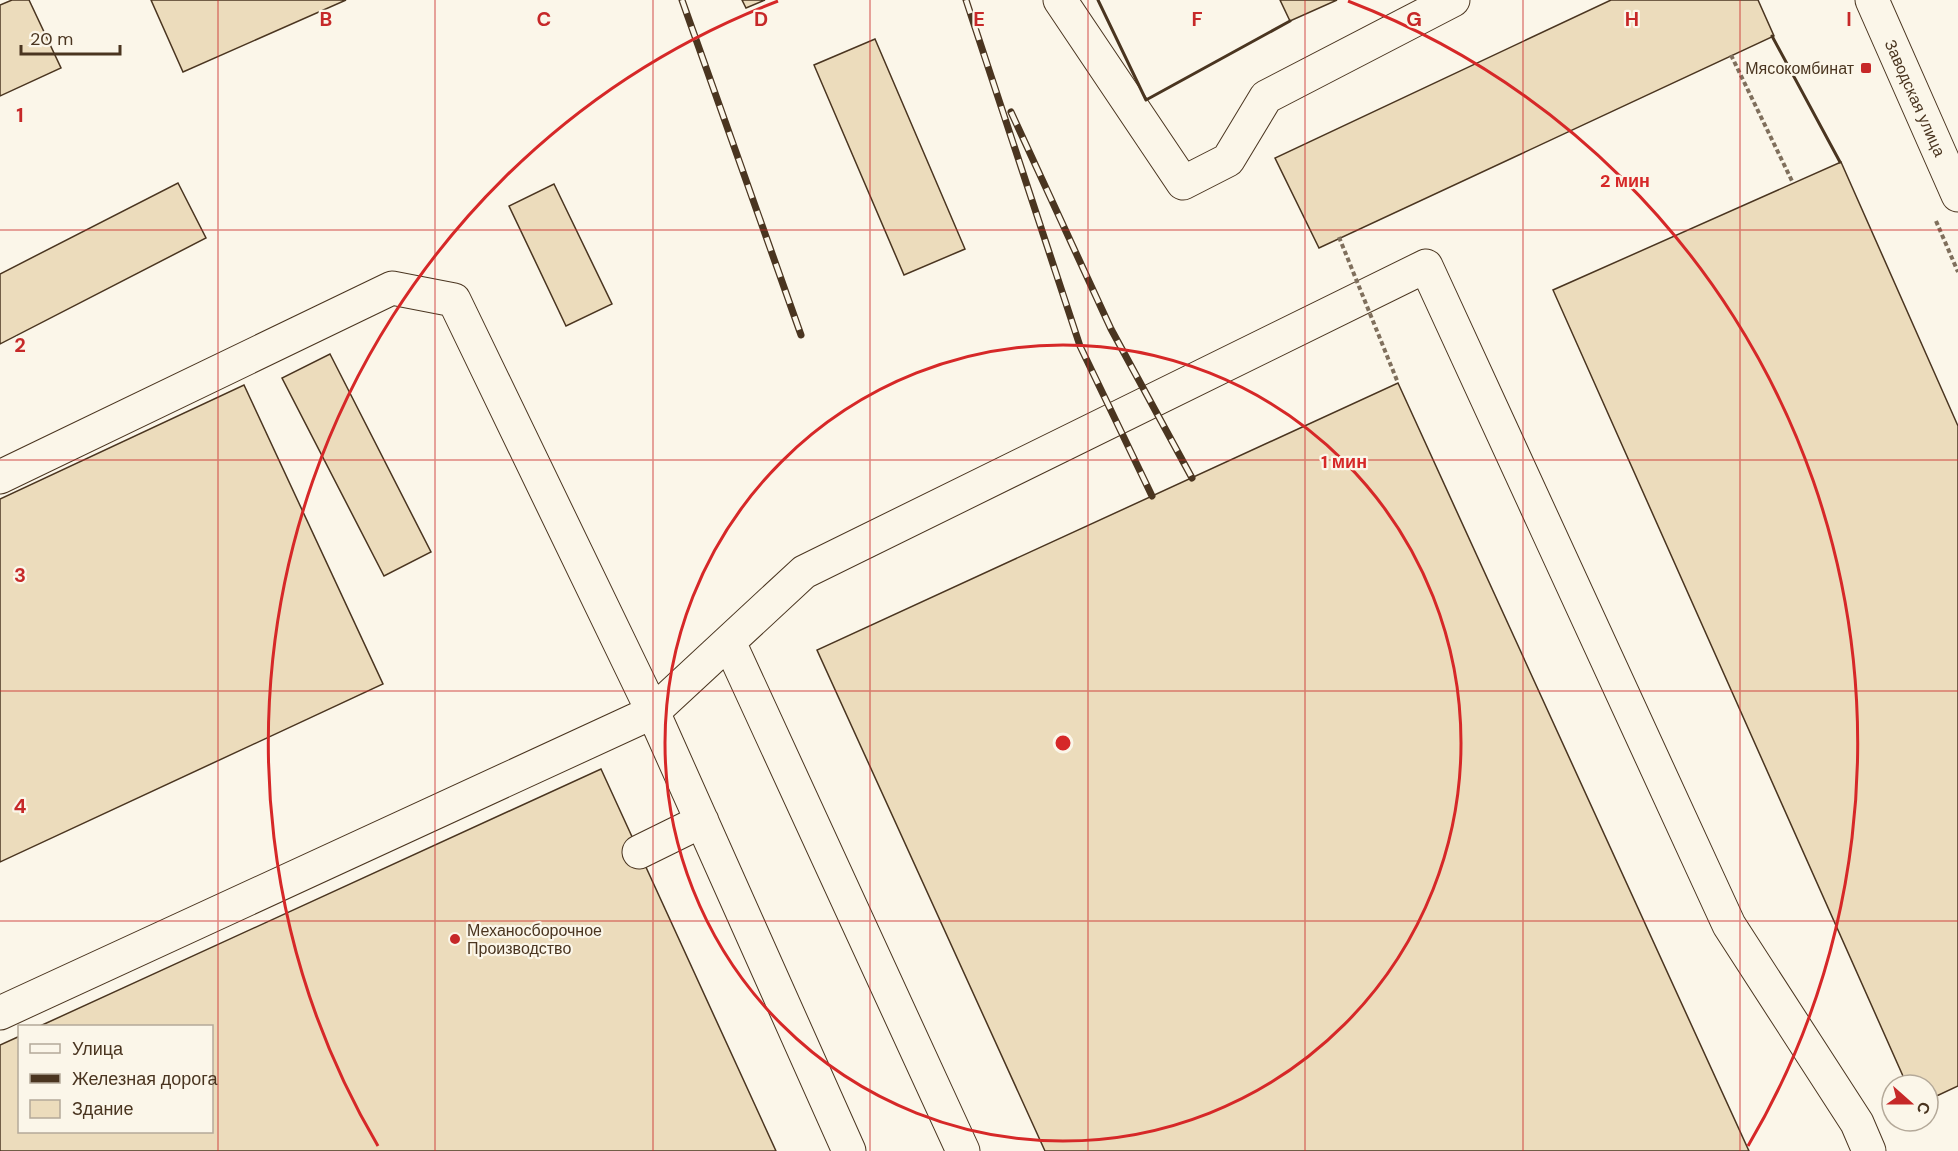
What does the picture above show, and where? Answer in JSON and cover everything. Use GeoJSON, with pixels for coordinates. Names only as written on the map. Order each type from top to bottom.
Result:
{"type":"FeatureCollection","features":[{"type":"Feature","properties":{"kind":"main road"},"geometry":{"type":"LineString","coordinates":[[1060,0],[1183,183],[1228,160],[1266,97],[1453,0]]}},
{"type":"Feature","properties":{"kind":"main road","name":"Заводская улица"},"geometry":{"type":"LineString","coordinates":[[1872,0],[1958,195]]}},
{"type":"Feature","properties":{"kind":"main road"},"geometry":{"type":"LineString","coordinates":[[0,1013],[653,712],[804,572],[1426,266],[1729,925],[1857,1123],[1869,1151]]}},
{"type":"Feature","properties":{"kind":"main road"},"geometry":{"type":"LineString","coordinates":[[0,477],[392,288],[454,300],[653,712],[849,1151]]}},
{"type":"Feature","properties":{"kind":"main road"},"geometry":{"type":"LineString","coordinates":[[729,642],[963,1151]]}},
{"type":"Feature","properties":{"kind":"main road"},"geometry":{"type":"LineString","coordinates":[[639,852],[702,821]]}},
{"type":"Feature","properties":{"kind":"path"},"geometry":{"type":"LineString","coordinates":[[1731,55],[1793,183]]}},
{"type":"Feature","properties":{"kind":"path"},"geometry":{"type":"LineString","coordinates":[[1340,237],[1398,383]]}},
{"type":"Feature","properties":{"kind":"building"},"geometry":{"type":"Polygon","coordinates":[[[12,0],[29,0],[61,68],[0,96],[0,5],[12,0]]]}},
{"type":"Feature","properties":{"kind":"building"},"geometry":{"type":"Polygon","coordinates":[[[151,0],[346,0],[183,72],[151,0]]]}},
{"type":"Feature","properties":{"kind":"building"},"geometry":{"type":"Polygon","coordinates":[[[742,0],[765,0],[746,8],[742,0]]]}},
{"type":"Feature","properties":{"kind":"building"},"geometry":{"type":"Polygon","coordinates":[[[1280,0],[1337,0],[1290,21],[1280,0]]]}},
{"type":"Feature","properties":{"kind":"building"},"geometry":{"type":"Polygon","coordinates":[[[1611,0],[1758,0],[1774,36],[1319,248],[1275,158],[1611,0]]]}},
{"type":"Feature","properties":{"kind":"building"},"geometry":{"type":"Polygon","coordinates":[[[875,39],[965,249],[904,275],[814,65],[875,39]]]}},
{"type":"Feature","properties":{"kind":"building"},"geometry":{"type":"Polygon","coordinates":[[[1841,162],[1958,426],[1958,1086],[1940,1094],[1940,1073],[1902,1073],[1553,290],[1841,162]]]}},
{"type":"Feature","properties":{"kind":"building"},"geometry":{"type":"Polygon","coordinates":[[[178,183],[206,238],[0,344],[0,274],[178,183]]]}},
{"type":"Feature","properties":{"kind":"building"},"geometry":{"type":"Polygon","coordinates":[[[554,184],[612,304],[566,326],[509,206],[554,184]]]}},
{"type":"Feature","properties":{"kind":"building"},"geometry":{"type":"Polygon","coordinates":[[[330,354],[431,552],[384,576],[282,378],[330,354]]]}},
{"type":"Feature","properties":{"kind":"building"},"geometry":{"type":"Polygon","coordinates":[[[1398,383],[1749,1151],[1045,1151],[817,650],[1398,383]]]}},
{"type":"Feature","properties":{"kind":"building"},"geometry":{"type":"Polygon","coordinates":[[[244,385],[383,684],[0,862],[0,499],[244,385]]]}},
{"type":"Feature","properties":{"kind":"building","name":"Механосборочное Производство"},"geometry":{"type":"Polygon","coordinates":[[[601,769],[776,1151],[0,1151],[0,1045],[18,1037],[18,1133],[213,1133],[213,1025],[42,1025],[601,769]]]}},
{"type":"Feature","properties":{"kind":"railway"},"geometry":{"type":"LineString","coordinates":[[682,0],[801,335]]}},
{"type":"Feature","properties":{"kind":"railway"},"geometry":{"type":"LineString","coordinates":[[966,0],[1080,346],[1152,496]]}},
{"type":"Feature","properties":{"kind":"railway"},"geometry":{"type":"LineString","coordinates":[[1011,112],[1111,329],[1192,478]]}},
{"type":"Feature","properties":{"kind":"wall"},"geometry":{"type":"LineString","coordinates":[[1098,0],[1146,100],[1290,21]]}},
{"type":"Feature","properties":{"kind":"wall"},"geometry":{"type":"LineString","coordinates":[[1772,36],[1840,162]]}},
{"type":"Feature","properties":{"kind":"place","name":"Мясокомбинат"},"geometry":{"type":"Point","coordinates":[1866,68]}},
{"type":"Feature","properties":{"kind":"place","name":"Механосборочное Производство"},"geometry":{"type":"Point","coordinates":[455,939]}}]}
